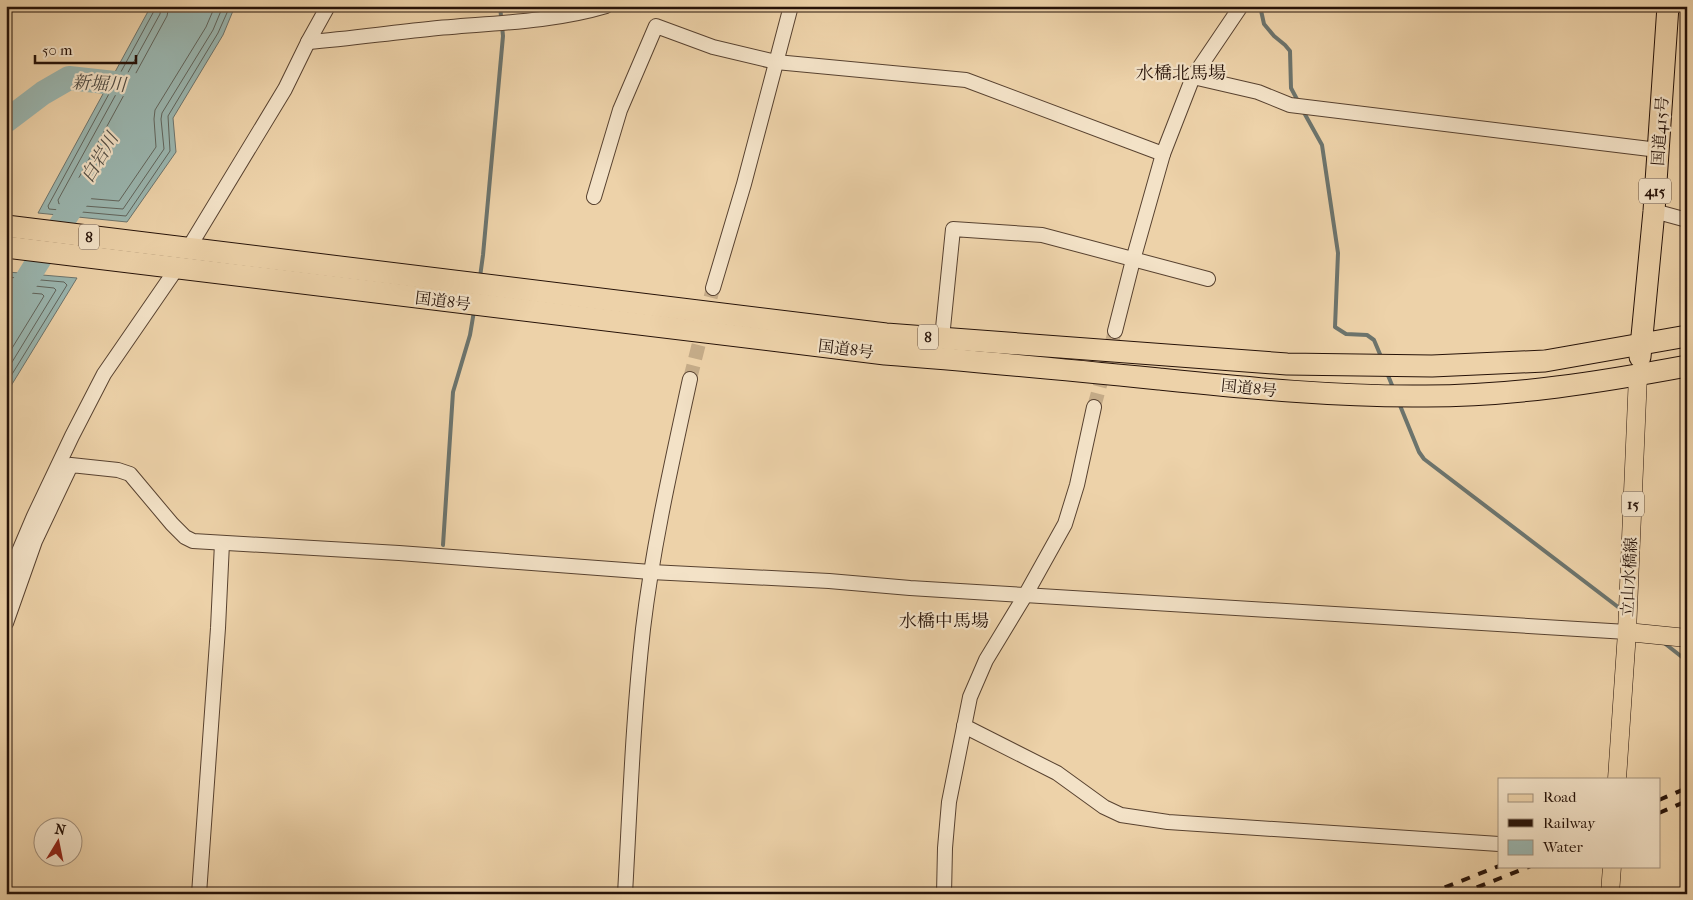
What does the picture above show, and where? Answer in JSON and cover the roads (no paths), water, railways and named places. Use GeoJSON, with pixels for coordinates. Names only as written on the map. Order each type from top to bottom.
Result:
{"type":"FeatureCollection","features":[{"type":"Feature","properties":{"kind":"highway","name":"国道415号"},"geometry":{"type":"LineString","coordinates":[[1638,375],[1654,211],[1668,6]]}},
{"type":"Feature","properties":{"kind":"highway","name":"国道8号"},"geometry":{"type":"LineString","coordinates":[[6,226],[176,258],[885,354],[999,363],[1285,392],[1356,396],[1428,396],[1548,390],[1687,366]]}},
{"type":"Feature","properties":{"kind":"highway","name":"国道8号"},"geometry":{"type":"LineString","coordinates":[[6,247],[176,258],[876,333],[1287,364],[1432,366],[1545,361],[1687,336]]}},
{"type":"Feature","properties":{"kind":"main road","name":"立山水橋線"},"geometry":{"type":"LineString","coordinates":[[1617,778],[1627,632],[1638,375]]}},
{"type":"Feature","properties":{"kind":"main road"},"geometry":{"type":"LineString","coordinates":[[1627,632],[1687,638]]}},
{"type":"Feature","properties":{"kind":"main road"},"geometry":{"type":"LineString","coordinates":[[1610,894],[1612,868]]}},
{"type":"Feature","properties":{"kind":"street"},"geometry":{"type":"LineString","coordinates":[[6,586],[16,556],[34,516],[104,374],[285,89],[328,6]]}},
{"type":"Feature","properties":{"kind":"street"},"geometry":{"type":"LineString","coordinates":[[308,42],[568,16],[606,6]]}},
{"type":"Feature","properties":{"kind":"street"},"geometry":{"type":"LineString","coordinates":[[713,288],[744,184],[791,6]]}},
{"type":"Feature","properties":{"kind":"street"},"geometry":{"type":"LineString","coordinates":[[1115,331],[1163,154],[1193,77],[1241,6]]}},
{"type":"Feature","properties":{"kind":"street"},"geometry":{"type":"LineString","coordinates":[[594,198],[620,110],[656,26],[713,48],[776,62],[966,80],[1163,154]]}},
{"type":"Feature","properties":{"kind":"street"},"geometry":{"type":"LineString","coordinates":[[1193,77],[1258,92],[1290,105],[1658,150]]}},
{"type":"Feature","properties":{"kind":"street"},"geometry":{"type":"LineString","coordinates":[[1654,211],[1687,220]]}},
{"type":"Feature","properties":{"kind":"street"},"geometry":{"type":"LineString","coordinates":[[942,338],[953,229],[1042,235],[1208,279]]}},
{"type":"Feature","properties":{"kind":"street"},"geometry":{"type":"LineString","coordinates":[[625,894],[636,704],[651,572],[666,484],[690,379]]}},
{"type":"Feature","properties":{"kind":"street"},"geometry":{"type":"LineString","coordinates":[[944,894],[949,802],[970,697],[986,660],[1065,524],[1077,485],[1094,407]]}},
{"type":"Feature","properties":{"kind":"street"},"geometry":{"type":"LineString","coordinates":[[6,624],[35,541],[71,466],[118,470],[130,474],[172,524],[184,536],[193,541],[409,554],[651,572],[1627,632]]}},
{"type":"Feature","properties":{"kind":"street"},"geometry":{"type":"LineString","coordinates":[[199,894],[218,628],[222,543]]}},
{"type":"Feature","properties":{"kind":"street"},"geometry":{"type":"LineString","coordinates":[[964,726],[1057,773],[1104,807],[1122,814],[1168,822],[1498,844]]}},
{"type":"Feature","properties":{"kind":"water"},"geometry":{"type":"Polygon","coordinates":[[[151,6],[235,6],[223,35],[173,118],[176,152],[127,222],[38,213],[151,6]]]}},
{"type":"Feature","properties":{"kind":"water"},"geometry":{"type":"Polygon","coordinates":[[[8,272],[77,278],[6,394],[6,275],[8,272]]]}},
{"type":"Feature","properties":{"kind":"waterway"},"geometry":{"type":"LineString","coordinates":[[480,277],[503,36],[500,6]]}},
{"type":"Feature","properties":{"kind":"waterway"},"geometry":{"type":"LineString","coordinates":[[1260,6],[1264,24],[1290,51],[1291,88],[1299,103]]}},
{"type":"Feature","properties":{"kind":"waterway","name":"新堀川"},"geometry":{"type":"LineString","coordinates":[[6,121],[43,93],[69,78],[142,86]]}},
{"type":"Feature","properties":{"kind":"waterway"},"geometry":{"type":"LineString","coordinates":[[1302,109],[1322,145],[1338,253],[1335,327],[1346,334],[1367,335],[1374,340],[1382,359]]}},
{"type":"Feature","properties":{"kind":"waterway","name":"白岩川"},"geometry":{"type":"LineString","coordinates":[[6,313],[83,189]]}},
{"type":"Feature","properties":{"kind":"waterway"},"geometry":{"type":"LineString","coordinates":[[443,545],[453,392],[470,335],[474,311]]}},
{"type":"Feature","properties":{"kind":"waterway"},"geometry":{"type":"LineString","coordinates":[[1387,373],[1394,390]]}},
{"type":"Feature","properties":{"kind":"waterway"},"geometry":{"type":"LineString","coordinates":[[1399,403],[1419,452],[1424,459],[1622,610]]}},
{"type":"Feature","properties":{"kind":"waterway"},"geometry":{"type":"LineString","coordinates":[[1663,642],[1687,661]]}},
{"type":"Feature","properties":{"kind":"tunnel"},"geometry":{"type":"LineString","coordinates":[[690,379],[713,288]]}},
{"type":"Feature","properties":{"kind":"tunnel"},"geometry":{"type":"LineString","coordinates":[[1094,407],[1115,331]]}},
{"type":"Feature","properties":{"kind":"railway"},"geometry":{"type":"LineString","coordinates":[[1660,800],[1687,788]]}},
{"type":"Feature","properties":{"kind":"railway"},"geometry":{"type":"LineString","coordinates":[[1660,813],[1687,801]]}},
{"type":"Feature","properties":{"kind":"railway"},"geometry":{"type":"LineString","coordinates":[[1428,894],[1498,866]]}},
{"type":"Feature","properties":{"kind":"railway"},"geometry":{"type":"LineString","coordinates":[[1460,894],[1526,868]]}},
{"type":"Feature","properties":{"kind":"district","name":"水橋北馬場"},"geometry":{"type":"Point","coordinates":[1181,73]}},
{"type":"Feature","properties":{"kind":"district","name":"水橋中馬場"},"geometry":{"type":"Point","coordinates":[944,621]}}]}
